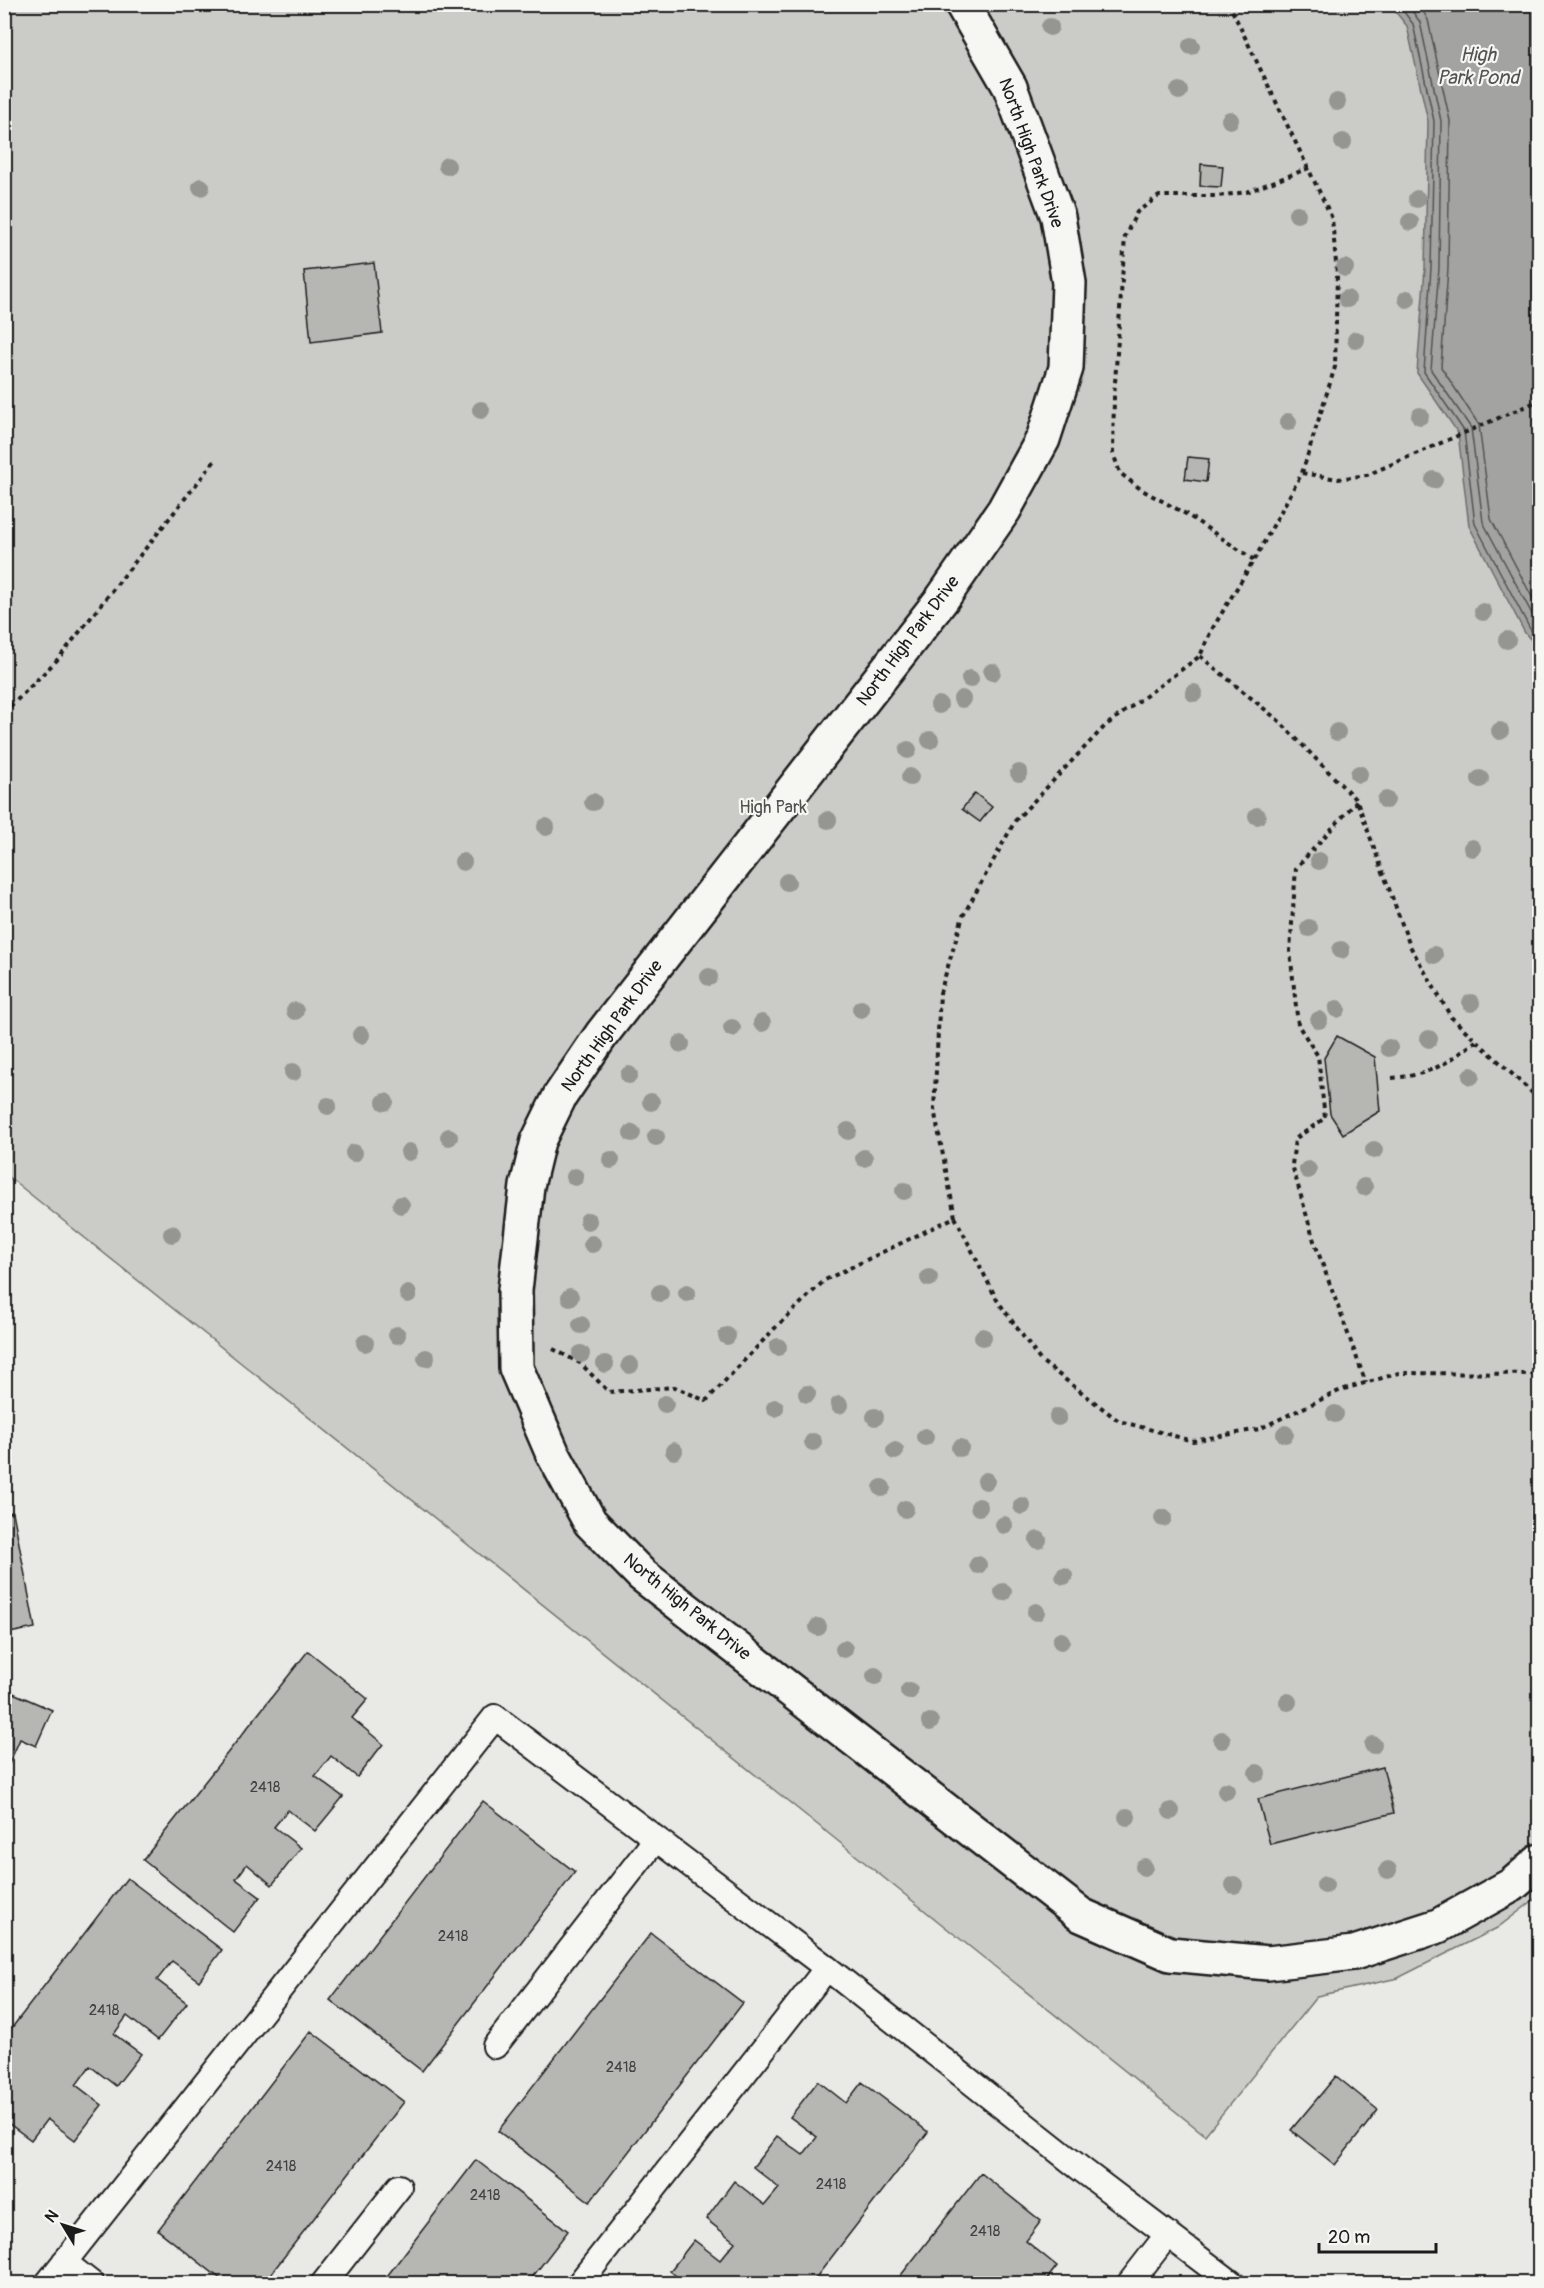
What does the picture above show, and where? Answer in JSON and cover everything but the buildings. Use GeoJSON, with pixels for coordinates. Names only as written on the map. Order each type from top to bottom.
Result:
{"type":"FeatureCollection","features":[{"type":"Feature","properties":{"kind":"street","name":"North High Park Drive"},"geometry":{"type":"LineString","coordinates":[[962,4],[1010,87],[1058,217],[1069,283],[1066,368],[1046,429],[1004,510],[942,599],[602,1034],[561,1096],[538,1141],[527,1186],[515,1290],[516,1368],[552,1452],[590,1522],[619,1552],[650,1582],[1081,1916],[1170,1954],[1268,1963],[1354,1953],[1438,1926],[1512,1885],[1539,1861]]}},
{"type":"Feature","properties":{"kind":"lane"},"geometry":{"type":"LineString","coordinates":[[47,2283],[495,1717],[826,1968],[1081,2169],[1233,2283]]}},
{"type":"Feature","properties":{"kind":"lane"},"geometry":{"type":"LineString","coordinates":[[495,2046],[657,1839]]}},
{"type":"Feature","properties":{"kind":"lane"},"geometry":{"type":"LineString","coordinates":[[579,2283],[826,1968]]}},
{"type":"Feature","properties":{"kind":"lane"},"geometry":{"type":"LineString","coordinates":[[323,2283],[399,2187]]}},
{"type":"Feature","properties":{"kind":"lane"},"geometry":{"type":"LineString","coordinates":[[1129,2283],[1168,2234]]}},
{"type":"Feature","properties":{"kind":"lane"},"geometry":{"type":"LineString","coordinates":[[64,2262],[92,2283]]}},
{"type":"Feature","properties":{"kind":"path"},"geometry":{"type":"LineString","coordinates":[[1229,4],[1332,218],[1337,274],[1335,367],[1302,473],[1254,560],[1211,631],[1200,656],[1105,726],[1015,821],[963,916],[940,993],[934,1109],[954,1217],[997,1300],[1040,1360],[1119,1421],[1193,1441],[1259,1429],[1341,1390],[1399,1373],[1539,1374]]}},
{"type":"Feature","properties":{"kind":"path"},"geometry":{"type":"LineString","coordinates":[[1254,560],[1186,514],[1142,490],[1120,473],[1113,453],[1114,397],[1125,236],[1137,212],[1159,196],[1208,197],[1247,192],[1309,168]]}},
{"type":"Feature","properties":{"kind":"path"},"geometry":{"type":"LineString","coordinates":[[1302,473],[1338,479],[1367,475],[1539,400]]}},
{"type":"Feature","properties":{"kind":"path"},"geometry":{"type":"LineString","coordinates":[[4,712],[59,658],[217,458]]}},
{"type":"Feature","properties":{"kind":"path"},"geometry":{"type":"LineString","coordinates":[[1200,656],[1279,721],[1357,801],[1410,946],[1451,1017],[1539,1100]]}},
{"type":"Feature","properties":{"kind":"path"},"geometry":{"type":"LineString","coordinates":[[1357,801],[1296,868],[1290,951],[1298,1024],[1318,1056],[1325,1118],[1295,1139],[1292,1165],[1314,1241],[1366,1383]]}},
{"type":"Feature","properties":{"kind":"path"},"geometry":{"type":"LineString","coordinates":[[1392,1078],[1416,1076],[1431,1071],[1452,1060],[1476,1041]]}},
{"type":"Feature","properties":{"kind":"path"},"geometry":{"type":"LineString","coordinates":[[515,1329],[580,1364],[609,1392],[675,1387],[706,1401],[774,1329],[825,1280],[954,1217]]}},
{"type":"Feature","properties":{"kind":"green space","name":"High Park"},"geometry":{"type":"Polygon","coordinates":[[[4,5],[1539,5],[1539,1896],[1497,1928],[1398,1978],[1317,1996],[1205,2135],[5,1174],[4,5]]]}},
{"type":"Feature","properties":{"kind":"water","name":"High Park Pond"},"geometry":{"type":"Polygon","coordinates":[[[1390,5],[1539,5],[1540,323],[1537,327],[1540,348],[1539,649],[1525,633],[1469,526],[1458,433],[1417,373],[1425,268],[1428,121],[1407,26],[1390,5]]]}}]}
